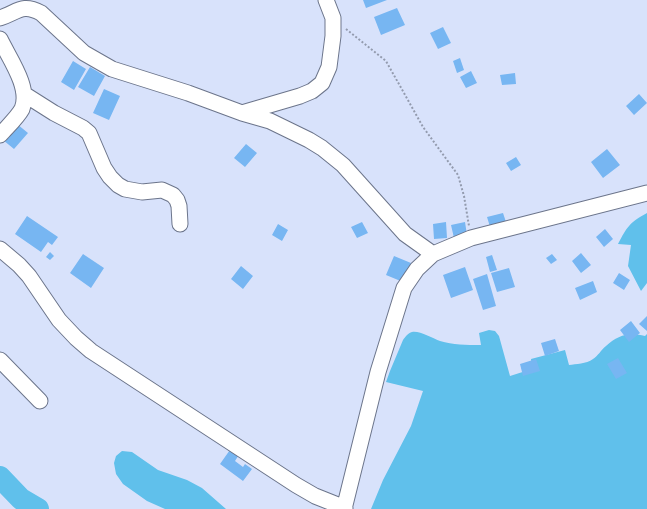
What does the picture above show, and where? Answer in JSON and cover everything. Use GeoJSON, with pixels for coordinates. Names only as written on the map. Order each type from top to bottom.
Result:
{"type":"FeatureCollection","features":[{"type":"Feature","properties":{"kind":"street"},"geometry":{"type":"LineString","coordinates":[[242,113],[300,96],[312,91],[322,83],[329,67],[333,18],[326,0]]}},
{"type":"Feature","properties":{"kind":"street"},"geometry":{"type":"LineString","coordinates":[[0,18],[23,8],[34,9],[41,13],[84,54],[112,69],[188,93],[282,126],[322,148],[343,165],[405,234],[432,254]]}},
{"type":"Feature","properties":{"kind":"street"},"geometry":{"type":"LineString","coordinates":[[0,39],[19,76],[24,94],[22,109],[0,135]]}},
{"type":"Feature","properties":{"kind":"street"},"geometry":{"type":"LineString","coordinates":[[24,94],[54,113],[83,128],[89,133],[104,168],[118,185],[142,192],[162,190],[173,195],[179,206],[180,224]]}},
{"type":"Feature","properties":{"kind":"street"},"geometry":{"type":"LineString","coordinates":[[0,249],[24,270],[59,320],[91,351],[296,485],[315,496],[345,509],[378,372],[404,288],[412,275],[432,254],[471,238],[647,193]]}},
{"type":"Feature","properties":{"kind":"street"},"geometry":{"type":"LineString","coordinates":[[0,360],[40,401]]}},
{"type":"Feature","properties":{"kind":"path"},"geometry":{"type":"LineString","coordinates":[[333,18],[386,61],[423,127],[458,175],[464,196],[471,238]]}},
{"type":"Feature","properties":{"kind":"water"},"geometry":{"type":"Polygon","coordinates":[[[647,213],[647,283],[641,291],[628,266],[631,245],[618,244],[630,226],[637,219],[647,213]]]}},
{"type":"Feature","properties":{"kind":"water"},"geometry":{"type":"Polygon","coordinates":[[[489,330],[495,331],[499,336],[510,376],[532,369],[531,359],[565,350],[569,365],[584,363],[595,358],[606,346],[619,337],[634,334],[645,336],[647,334],[647,509],[371,509],[383,480],[411,426],[423,391],[386,382],[403,340],[409,333],[418,332],[440,341],[465,345],[481,345],[479,333],[489,330]]]}},
{"type":"Feature","properties":{"kind":"water"},"geometry":{"type":"Polygon","coordinates":[[[122,451],[132,452],[158,470],[187,480],[202,488],[226,509],[165,509],[147,501],[123,484],[116,474],[114,463],[116,456],[122,451]]]}},
{"type":"Feature","properties":{"kind":"building"},"geometry":{"type":"Polygon","coordinates":[[[363,0],[387,0],[366,8],[363,0]]]}},
{"type":"Feature","properties":{"kind":"building"},"geometry":{"type":"Polygon","coordinates":[[[397,8],[405,25],[381,35],[374,17],[397,8]]]}},
{"type":"Feature","properties":{"kind":"building"},"geometry":{"type":"Polygon","coordinates":[[[443,27],[451,43],[438,49],[430,33],[443,27]]]}},
{"type":"Feature","properties":{"kind":"building"},"geometry":{"type":"Polygon","coordinates":[[[460,58],[464,70],[457,73],[453,61],[460,58]]]}},
{"type":"Feature","properties":{"kind":"building"},"geometry":{"type":"Polygon","coordinates":[[[73,61],[86,69],[74,90],[61,82],[73,61]]]}},
{"type":"Feature","properties":{"kind":"building"},"geometry":{"type":"Polygon","coordinates":[[[90,67],[105,76],[94,96],[78,87],[90,67]]]}},
{"type":"Feature","properties":{"kind":"building"},"geometry":{"type":"Polygon","coordinates":[[[471,71],[477,83],[466,88],[460,77],[471,71]]]}},
{"type":"Feature","properties":{"kind":"building"},"geometry":{"type":"Polygon","coordinates":[[[515,73],[516,84],[502,85],[500,75],[515,73]]]}},
{"type":"Feature","properties":{"kind":"building"},"geometry":{"type":"Polygon","coordinates":[[[104,89],[120,96],[109,120],[93,113],[104,89]]]}},
{"type":"Feature","properties":{"kind":"building"},"geometry":{"type":"Polygon","coordinates":[[[639,94],[647,103],[634,115],[626,106],[639,94]]]}},
{"type":"Feature","properties":{"kind":"building"},"geometry":{"type":"Polygon","coordinates":[[[17,124],[28,133],[14,149],[3,140],[17,124]]]}},
{"type":"Feature","properties":{"kind":"building"},"geometry":{"type":"Polygon","coordinates":[[[246,144],[257,153],[245,167],[234,158],[246,144]]]}},
{"type":"Feature","properties":{"kind":"building"},"geometry":{"type":"Polygon","coordinates":[[[607,149],[620,165],[603,178],[591,162],[607,149]]]}},
{"type":"Feature","properties":{"kind":"building"},"geometry":{"type":"Polygon","coordinates":[[[516,157],[521,165],[511,171],[506,163],[516,157]]]}},
{"type":"Feature","properties":{"kind":"building"},"geometry":{"type":"Polygon","coordinates":[[[503,213],[507,225],[491,230],[487,217],[503,213]]]}},
{"type":"Feature","properties":{"kind":"building"},"geometry":{"type":"Polygon","coordinates":[[[27,216],[58,237],[52,245],[48,242],[41,252],[15,234],[27,216]]]}},
{"type":"Feature","properties":{"kind":"building"},"geometry":{"type":"Polygon","coordinates":[[[362,222],[368,233],[357,238],[351,227],[362,222]]]}},
{"type":"Feature","properties":{"kind":"building"},"geometry":{"type":"Polygon","coordinates":[[[446,222],[447,238],[434,239],[433,224],[446,222]]]}},
{"type":"Feature","properties":{"kind":"building"},"geometry":{"type":"Polygon","coordinates":[[[465,222],[467,235],[454,238],[451,225],[465,222]]]}},
{"type":"Feature","properties":{"kind":"building"},"geometry":{"type":"Polygon","coordinates":[[[278,224],[288,230],[282,241],[272,235],[278,224]]]}},
{"type":"Feature","properties":{"kind":"building"},"geometry":{"type":"Polygon","coordinates":[[[605,229],[613,239],[604,247],[596,237],[605,229]]]}},
{"type":"Feature","properties":{"kind":"building"},"geometry":{"type":"Polygon","coordinates":[[[50,252],[54,256],[50,260],[46,257],[50,252]]]}},
{"type":"Feature","properties":{"kind":"building"},"geometry":{"type":"Polygon","coordinates":[[[581,253],[591,265],[581,273],[572,261],[581,253]]]}},
{"type":"Feature","properties":{"kind":"building"},"geometry":{"type":"Polygon","coordinates":[[[83,254],[104,268],[91,288],[70,273],[83,254]]]}},
{"type":"Feature","properties":{"kind":"building"},"geometry":{"type":"Polygon","coordinates":[[[552,254],[557,260],[551,264],[546,258],[552,254]]]}},
{"type":"Feature","properties":{"kind":"building"},"geometry":{"type":"Polygon","coordinates":[[[492,255],[497,270],[490,272],[486,257],[492,255]]]}},
{"type":"Feature","properties":{"kind":"building"},"geometry":{"type":"Polygon","coordinates":[[[394,256],[411,263],[403,282],[386,275],[394,256]]]}},
{"type":"Feature","properties":{"kind":"building"},"geometry":{"type":"Polygon","coordinates":[[[241,266],[253,276],[243,289],[231,279],[241,266]]]}},
{"type":"Feature","properties":{"kind":"building"},"geometry":{"type":"Polygon","coordinates":[[[465,267],[473,290],[451,298],[443,275],[465,267]]]}},
{"type":"Feature","properties":{"kind":"building"},"geometry":{"type":"Polygon","coordinates":[[[509,268],[515,287],[497,292],[491,273],[509,268]]]}},
{"type":"Feature","properties":{"kind":"building"},"geometry":{"type":"Polygon","coordinates":[[[619,273],[630,280],[624,290],[613,283],[619,273]]]}},
{"type":"Feature","properties":{"kind":"building"},"geometry":{"type":"Polygon","coordinates":[[[487,274],[496,306],[483,310],[473,279],[487,274]]]}},
{"type":"Feature","properties":{"kind":"building"},"geometry":{"type":"Polygon","coordinates":[[[593,281],[597,292],[580,300],[575,288],[593,281]]]}},
{"type":"Feature","properties":{"kind":"building"},"geometry":{"type":"Polygon","coordinates":[[[647,316],[647,331],[639,324],[647,316]]]}},
{"type":"Feature","properties":{"kind":"building"},"geometry":{"type":"Polygon","coordinates":[[[631,321],[640,333],[629,342],[620,330],[631,321]]]}},
{"type":"Feature","properties":{"kind":"building"},"geometry":{"type":"Polygon","coordinates":[[[555,339],[559,351],[545,356],[541,343],[555,339]]]}},
{"type":"Feature","properties":{"kind":"building"},"geometry":{"type":"Polygon","coordinates":[[[618,358],[627,373],[616,379],[607,364],[618,358]]]}},
{"type":"Feature","properties":{"kind":"building"},"geometry":{"type":"Polygon","coordinates":[[[536,359],[540,371],[523,376],[520,364],[536,359]]]}},
{"type":"Feature","properties":{"kind":"building"},"geometry":{"type":"Polygon","coordinates":[[[232,447],[240,453],[235,461],[243,467],[245,464],[252,469],[243,481],[220,464],[232,447]]]}},
{"type":"Feature","properties":{"kind":"waterway"},"geometry":{"type":"LineString","coordinates":[[0,477],[21,499],[38,509]]}}]}
